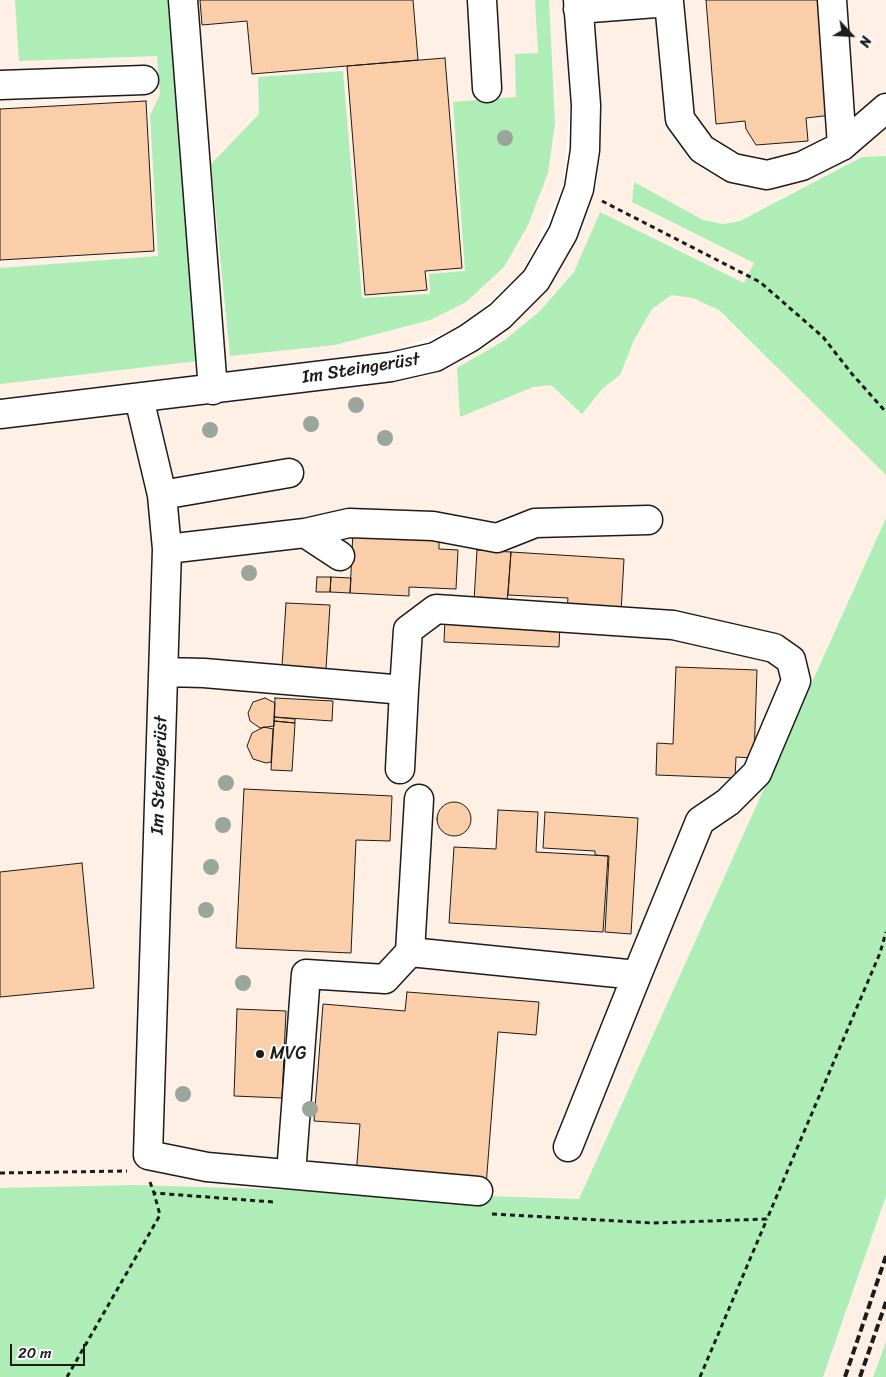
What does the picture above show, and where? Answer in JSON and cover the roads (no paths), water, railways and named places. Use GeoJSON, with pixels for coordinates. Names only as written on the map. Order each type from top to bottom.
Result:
{"type":"FeatureCollection","features":[{"type":"Feature","properties":{"kind":"street"},"geometry":{"type":"LineString","coordinates":[[183,0],[213,390]]}},
{"type":"Feature","properties":{"kind":"street"},"geometry":{"type":"LineString","coordinates":[[482,0],[487,88]]}},
{"type":"Feature","properties":{"kind":"street"},"geometry":{"type":"LineString","coordinates":[[832,0],[842,146]]}},
{"type":"Feature","properties":{"kind":"street"},"geometry":{"type":"LineString","coordinates":[[578,5],[670,1],[680,119],[702,149],[733,168],[767,175],[802,166],[842,146],[886,108]]}},
{"type":"Feature","properties":{"kind":"street","name":"Im Steingerüst"},"geometry":{"type":"LineString","coordinates":[[0,414],[213,390],[391,367],[434,357],[469,338],[500,316],[536,280],[563,233],[579,189],[585,150],[586,105],[578,5]]}},
{"type":"Feature","properties":{"kind":"street"},"geometry":{"type":"LineString","coordinates":[[0,85],[144,80]]}},
{"type":"Feature","properties":{"kind":"street","name":"Im Steingerüst"},"geometry":{"type":"LineString","coordinates":[[139,398],[162,495],[166,549],[164,672],[142,1163],[291,1174]]}},
{"type":"Feature","properties":{"kind":"street"},"geometry":{"type":"LineString","coordinates":[[162,495],[289,473]]}},
{"type":"Feature","properties":{"kind":"street"},"geometry":{"type":"LineString","coordinates":[[166,549],[305,534],[349,523],[434,526],[496,538],[535,523],[648,520]]}},
{"type":"Feature","properties":{"kind":"street"},"geometry":{"type":"LineString","coordinates":[[305,534],[340,556]]}},
{"type":"Feature","properties":{"kind":"street"},"geometry":{"type":"LineString","coordinates":[[400,769],[408,630],[436,609],[673,625],[774,648],[791,660],[796,681],[756,773],[728,802],[700,821],[568,1147]]}},
{"type":"Feature","properties":{"kind":"street"},"geometry":{"type":"LineString","coordinates":[[164,672],[204,673],[404,690]]}},
{"type":"Feature","properties":{"kind":"street"},"geometry":{"type":"LineString","coordinates":[[419,798],[410,952],[385,979],[306,974],[291,1174],[478,1191]]}},
{"type":"Feature","properties":{"kind":"street"},"geometry":{"type":"LineString","coordinates":[[410,952],[637,974]]}},
{"type":"Feature","properties":{"kind":"railway"},"geometry":{"type":"LineString","coordinates":[[845,1377],[886,1256]]}},
{"type":"Feature","properties":{"kind":"railway"},"geometry":{"type":"LineString","coordinates":[[860,1377],[886,1302]]}},
{"type":"Feature","properties":{"kind":"place","name":"MVG"},"geometry":{"type":"Point","coordinates":[260,1054]}}]}
